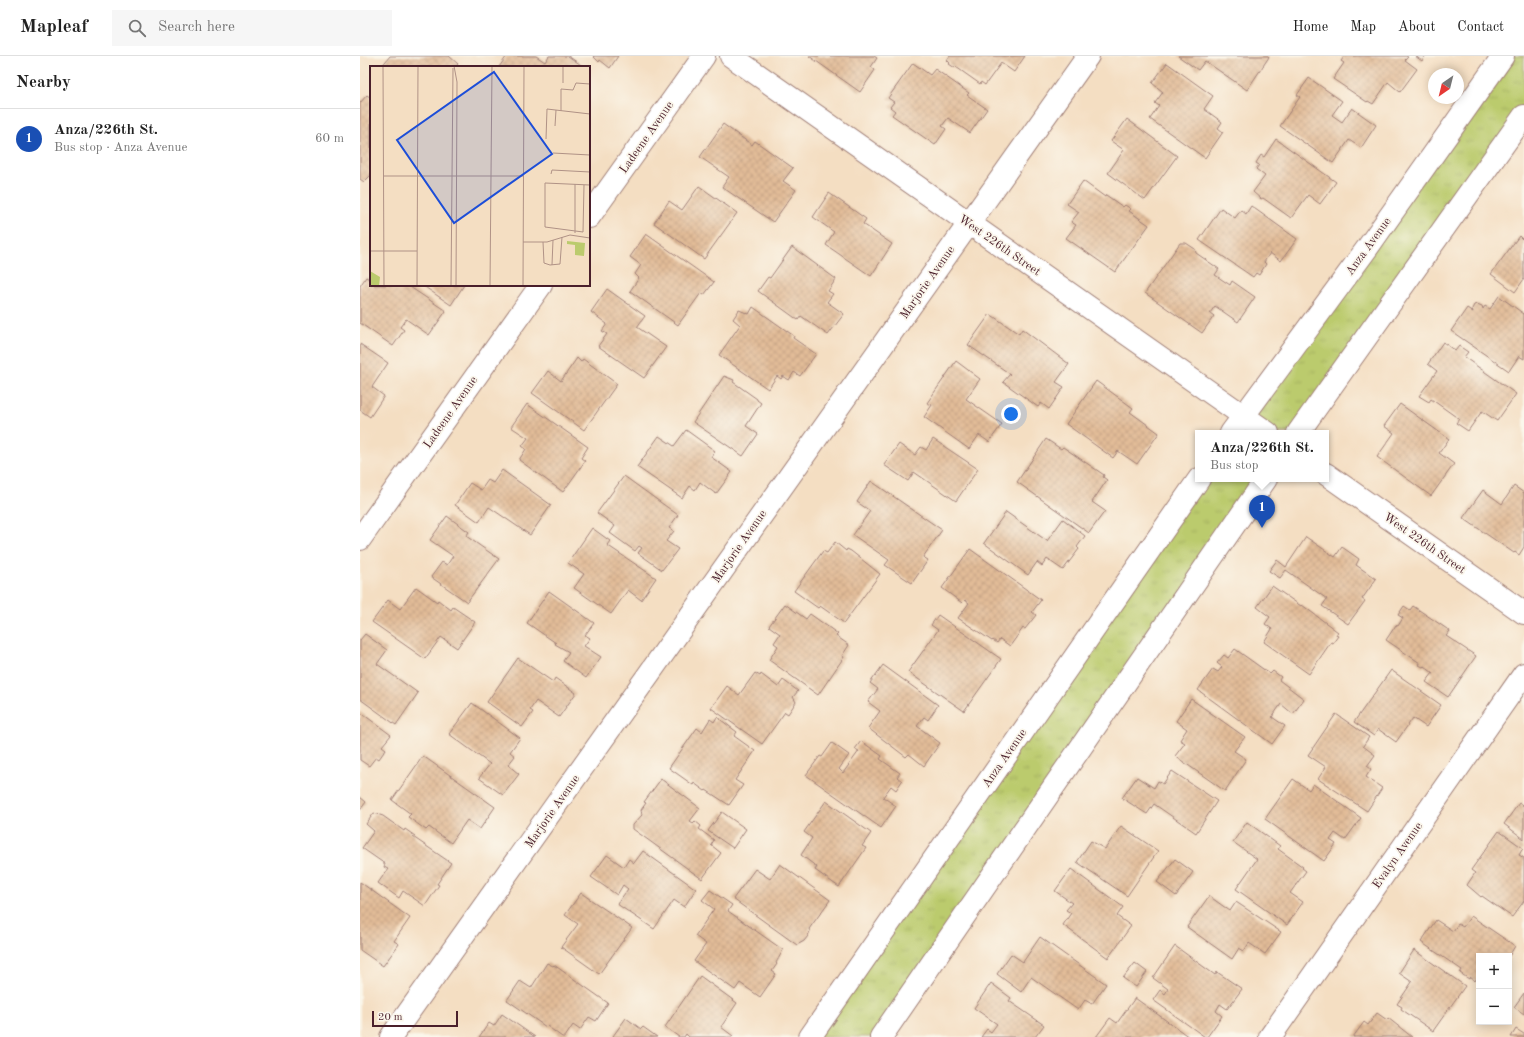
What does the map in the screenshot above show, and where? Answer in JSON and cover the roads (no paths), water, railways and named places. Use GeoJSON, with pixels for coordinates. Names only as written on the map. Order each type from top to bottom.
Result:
{"type":"FeatureCollection","features":[{"type":"Feature","properties":{"kind":"street","name":"Ladeene Avenue"},"geometry":{"type":"LineString","coordinates":[[590,216],[704,56]]}},
{"type":"Feature","properties":{"kind":"street","name":"West 226th Street"},"geometry":{"type":"LineString","coordinates":[[731,56],[1264,430]]}},
{"type":"Feature","properties":{"kind":"street","name":"Marjorie Avenue"},"geometry":{"type":"LineString","coordinates":[[391,1037],[1088,56]]}},
{"type":"Feature","properties":{"kind":"street","name":"Anza Avenue"},"geometry":{"type":"LineString","coordinates":[[1233,430],[1368,248],[1503,56]]}},
{"type":"Feature","properties":{"kind":"street"},"geometry":{"type":"LineString","coordinates":[[1300,430],[1524,116]]}},
{"type":"Feature","properties":{"kind":"street","name":"Ladeene Avenue"},"geometry":{"type":"LineString","coordinates":[[360,539],[540,286]]}},
{"type":"Feature","properties":{"kind":"street","name":"West 226th Street"},"geometry":{"type":"LineString","coordinates":[[1329,476],[1524,612]]}},
{"type":"Feature","properties":{"kind":"street","name":"Anza Avenue"},"geometry":{"type":"LineString","coordinates":[[810,1037],[1197,482]]}},
{"type":"Feature","properties":{"kind":"street"},"geometry":{"type":"LineString","coordinates":[[881,1037],[1264,482]]}},
{"type":"Feature","properties":{"kind":"street","name":"Evalyn Avenue"},"geometry":{"type":"LineString","coordinates":[[1270,1037],[1524,674]]}},
{"type":"Feature","properties":{"kind":"place","name":"Anza/226th St."},"geometry":{"type":"Point","coordinates":[1262,528]}}]}
